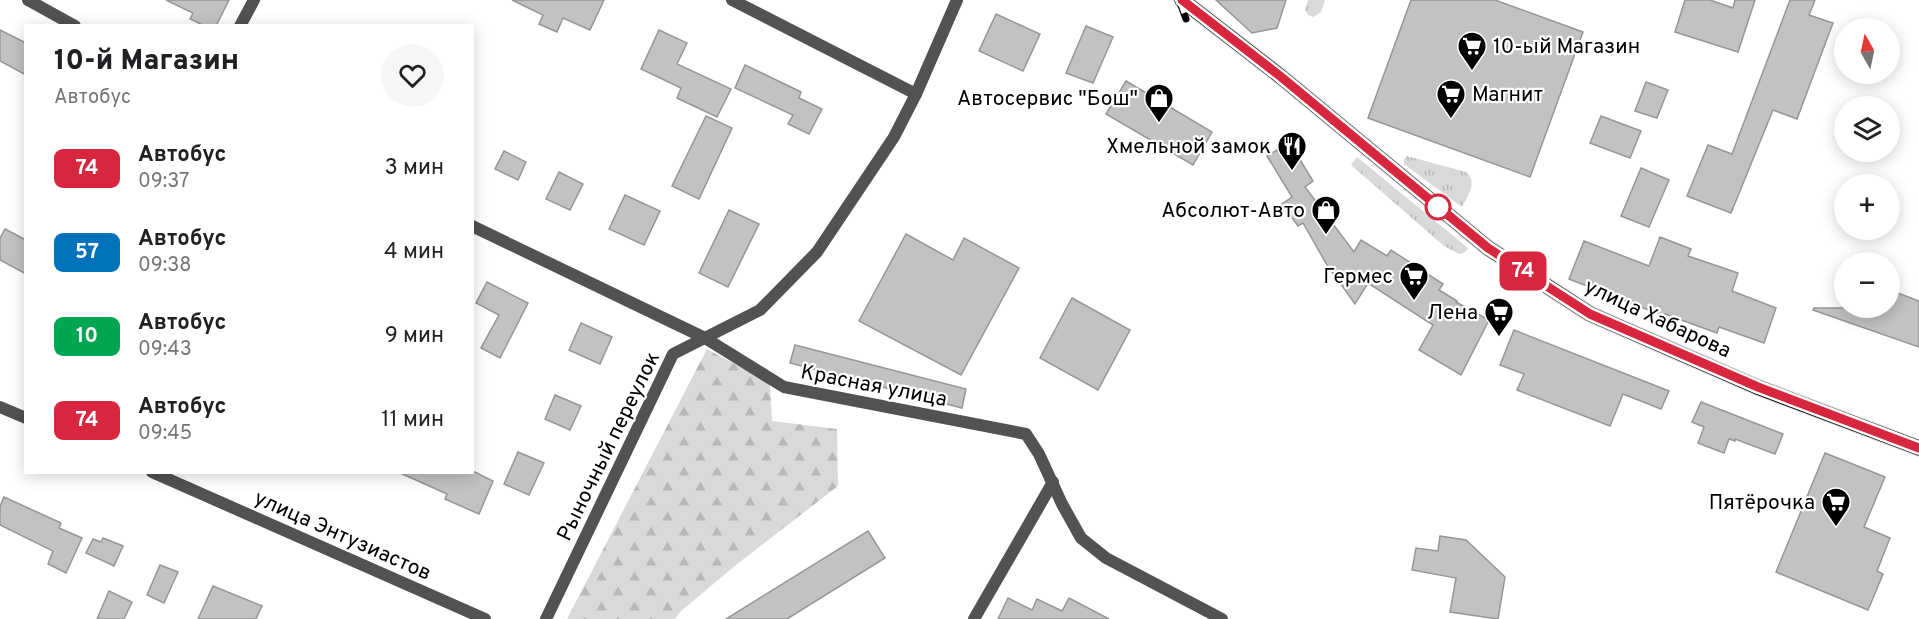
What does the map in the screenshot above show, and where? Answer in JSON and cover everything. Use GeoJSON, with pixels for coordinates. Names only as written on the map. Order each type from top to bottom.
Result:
{"type":"FeatureCollection","features":[{"type":"Feature","properties":{"kind":"main road","name":"улица Хабарова"},"geometry":{"type":"LineString","coordinates":[[1182,0],[1280,76],[1488,248],[1590,314],[1758,387],[1919,448]]}},
{"type":"Feature","properties":{"kind":"street"},"geometry":{"type":"LineString","coordinates":[[28,0],[71,24]]}},
{"type":"Feature","properties":{"kind":"street"},"geometry":{"type":"LineString","coordinates":[[241,24],[254,0]]}},
{"type":"Feature","properties":{"kind":"street"},"geometry":{"type":"LineString","coordinates":[[732,0],[916,94]]}},
{"type":"Feature","properties":{"kind":"street","name":"Рыночный переулок"},"geometry":{"type":"LineString","coordinates":[[546,619],[673,354],[760,310],[817,252],[894,137],[916,94],[957,0]]}},
{"type":"Feature","properties":{"kind":"street","name":"Красная улица"},"geometry":{"type":"LineString","coordinates":[[474,227],[705,338],[784,387],[1026,435],[1039,454],[1081,538],[1106,558],[1222,619]]}},
{"type":"Feature","properties":{"kind":"street"},"geometry":{"type":"LineString","coordinates":[[0,407],[24,417]]}},
{"type":"Feature","properties":{"kind":"street","name":"улица Энтузиастов"},"geometry":{"type":"LineString","coordinates":[[157,474],[486,619]]}},
{"type":"Feature","properties":{"kind":"street"},"geometry":{"type":"LineString","coordinates":[[974,619],[1053,482]]}},
{"type":"Feature","properties":{"kind":"green space"},"geometry":{"type":"Polygon","coordinates":[[[1308,0],[1325,0],[1321,12],[1313,17],[1305,10],[1308,0]]]}},
{"type":"Feature","properties":{"kind":"green space"},"geometry":{"type":"Polygon","coordinates":[[[1407,156],[1466,172],[1470,176],[1472,185],[1462,207],[1404,164],[1407,156]]]}},
{"type":"Feature","properties":{"kind":"green space"},"geometry":{"type":"Polygon","coordinates":[[[1357,157],[1468,249],[1459,254],[1444,246],[1351,165],[1357,157]]]}},
{"type":"Feature","properties":{"kind":"green space"},"geometry":{"type":"Polygon","coordinates":[[[707,349],[770,383],[772,421],[837,429],[838,486],[736,565],[680,612],[675,619],[567,619],[707,349]]]}},
{"type":"Feature","properties":{"kind":"building"},"geometry":{"type":"Polygon","coordinates":[[[166,0],[229,0],[217,24],[201,24],[190,19],[193,13],[166,0]]]}},
{"type":"Feature","properties":{"kind":"building"},"geometry":{"type":"Polygon","coordinates":[[[512,0],[604,0],[590,30],[563,18],[557,32],[539,24],[543,15],[512,0]]]}},
{"type":"Feature","properties":{"kind":"building"},"geometry":{"type":"Polygon","coordinates":[[[1216,0],[1286,0],[1277,28],[1252,33],[1216,0]]]}},
{"type":"Feature","properties":{"kind":"building","name":"10-ый Магазин"},"geometry":{"type":"Polygon","coordinates":[[[1411,0],[1495,0],[1583,32],[1530,177],[1368,118],[1411,0]]]}},
{"type":"Feature","properties":{"kind":"building"},"geometry":{"type":"Polygon","coordinates":[[[1685,0],[1710,0],[1733,8],[1735,0],[1755,0],[1738,52],[1675,32],[1685,0]]]}},
{"type":"Feature","properties":{"kind":"building"},"geometry":{"type":"Polygon","coordinates":[[[1790,0],[1815,0],[1809,15],[1833,23],[1797,119],[1773,110],[1731,213],[1687,196],[1708,145],[1732,154],[1790,0]]]}},
{"type":"Feature","properties":{"kind":"building"},"geometry":{"type":"Polygon","coordinates":[[[996,14],[1040,34],[1023,71],[979,51],[996,14]]]}},
{"type":"Feature","properties":{"kind":"building"},"geometry":{"type":"Polygon","coordinates":[[[1086,26],[1113,37],[1093,83],[1066,73],[1086,26]]]}},
{"type":"Feature","properties":{"kind":"building"},"geometry":{"type":"Polygon","coordinates":[[[0,30],[24,42],[24,74],[0,61],[0,30]]]}},
{"type":"Feature","properties":{"kind":"building"},"geometry":{"type":"Polygon","coordinates":[[[659,30],[687,43],[677,64],[731,89],[717,117],[677,98],[681,88],[641,69],[659,30]]]}},
{"type":"Feature","properties":{"kind":"building"},"geometry":{"type":"Polygon","coordinates":[[[745,65],[801,92],[799,98],[822,109],[809,134],[788,124],[793,115],[735,88],[745,65]]]}},
{"type":"Feature","properties":{"kind":"building","name":"Автосервис \"Бош\""},"geometry":{"type":"Polygon","coordinates":[[[1126,81],[1212,132],[1193,165],[1106,114],[1126,81]]]}},
{"type":"Feature","properties":{"kind":"building"},"geometry":{"type":"Polygon","coordinates":[[[1646,82],[1668,90],[1657,118],[1635,111],[1646,82]]]}},
{"type":"Feature","properties":{"kind":"building"},"geometry":{"type":"Polygon","coordinates":[[[706,116],[732,128],[699,199],[672,186],[706,116]]]}},
{"type":"Feature","properties":{"kind":"building"},"geometry":{"type":"Polygon","coordinates":[[[1601,116],[1641,131],[1630,158],[1590,143],[1601,116]]]}},
{"type":"Feature","properties":{"kind":"building"},"geometry":{"type":"Polygon","coordinates":[[[1293,148],[1313,181],[1305,187],[1354,252],[1361,240],[1387,256],[1391,250],[1443,284],[1439,290],[1489,320],[1461,375],[1419,350],[1433,325],[1368,283],[1355,304],[1327,265],[1303,223],[1298,226],[1282,204],[1292,197],[1267,156],[1277,150],[1281,155],[1293,148]]]}},
{"type":"Feature","properties":{"kind":"building"},"geometry":{"type":"Polygon","coordinates":[[[504,151],[526,162],[518,180],[495,169],[504,151]]]}},
{"type":"Feature","properties":{"kind":"building"},"geometry":{"type":"Polygon","coordinates":[[[1641,168],[1669,180],[1649,227],[1621,216],[1641,168]]]}},
{"type":"Feature","properties":{"kind":"building"},"geometry":{"type":"Polygon","coordinates":[[[559,172],[583,184],[570,210],[546,199],[559,172]]]}},
{"type":"Feature","properties":{"kind":"building"},"geometry":{"type":"Polygon","coordinates":[[[625,195],[660,211],[644,245],[609,229],[625,195]]]}},
{"type":"Feature","properties":{"kind":"building"},"geometry":{"type":"Polygon","coordinates":[[[729,210],[759,224],[728,287],[699,273],[729,210]]]}},
{"type":"Feature","properties":{"kind":"building"},"geometry":{"type":"Polygon","coordinates":[[[5,229],[24,239],[24,273],[0,260],[0,238],[5,229]]]}},
{"type":"Feature","properties":{"kind":"building"},"geometry":{"type":"Polygon","coordinates":[[[906,234],[953,260],[964,238],[1019,268],[961,375],[859,321],[906,234]]]}},
{"type":"Feature","properties":{"kind":"building"},"geometry":{"type":"Polygon","coordinates":[[[1660,237],[1691,249],[1688,256],[1738,273],[1732,291],[1776,308],[1764,343],[1719,327],[1717,333],[1665,314],[1664,316],[1569,279],[1584,241],[1649,266],[1660,237]]]}},
{"type":"Feature","properties":{"kind":"building"},"geometry":{"type":"Polygon","coordinates":[[[487,282],[528,303],[500,358],[481,348],[499,315],[476,303],[487,282]]]}},
{"type":"Feature","properties":{"kind":"building"},"geometry":{"type":"Polygon","coordinates":[[[1900,294],[1919,301],[1919,347],[1836,318],[1900,318],[1900,294]]]}},
{"type":"Feature","properties":{"kind":"building"},"geometry":{"type":"Polygon","coordinates":[[[1072,298],[1130,330],[1098,390],[1040,358],[1072,298]]]}},
{"type":"Feature","properties":{"kind":"building"},"geometry":{"type":"Polygon","coordinates":[[[1814,308],[1834,308],[1834,317],[1813,310],[1814,308]]]}},
{"type":"Feature","properties":{"kind":"building"},"geometry":{"type":"Polygon","coordinates":[[[581,323],[612,337],[600,364],[569,350],[581,323]]]}},
{"type":"Feature","properties":{"kind":"building"},"geometry":{"type":"Polygon","coordinates":[[[1514,330],[1669,391],[1661,409],[1623,394],[1610,426],[1517,390],[1524,374],[1500,365],[1514,330]]]}},
{"type":"Feature","properties":{"kind":"building"},"geometry":{"type":"Polygon","coordinates":[[[795,345],[966,389],[962,408],[790,363],[795,345]]]}},
{"type":"Feature","properties":{"kind":"building"},"geometry":{"type":"Polygon","coordinates":[[[555,395],[581,406],[570,430],[545,419],[555,395]]]}},
{"type":"Feature","properties":{"kind":"building"},"geometry":{"type":"Polygon","coordinates":[[[1701,402],[1783,434],[1775,454],[1735,439],[1735,441],[1729,439],[1724,453],[1698,443],[1704,427],[1692,422],[1701,402]]]}},
{"type":"Feature","properties":{"kind":"building"},"geometry":{"type":"Polygon","coordinates":[[[518,452],[544,463],[529,495],[504,484],[518,452]]]}},
{"type":"Feature","properties":{"kind":"building","name":"Пятёрочка"},"geometry":{"type":"Polygon","coordinates":[[[1825,453],[1885,477],[1864,527],[1890,538],[1877,571],[1883,574],[1868,610],[1776,572],[1825,453]]]}},
{"type":"Feature","properties":{"kind":"building"},"geometry":{"type":"Polygon","coordinates":[[[475,472],[493,481],[479,514],[445,499],[447,494],[402,474],[474,474],[475,472]]]}},
{"type":"Feature","properties":{"kind":"building"},"geometry":{"type":"Polygon","coordinates":[[[4,497],[61,523],[59,528],[82,538],[66,573],[48,564],[53,551],[0,525],[0,506],[4,497]]]}},
{"type":"Feature","properties":{"kind":"building"},"geometry":{"type":"Polygon","coordinates":[[[868,531],[885,558],[787,619],[726,619],[868,531]]]}},
{"type":"Feature","properties":{"kind":"building"},"geometry":{"type":"Polygon","coordinates":[[[1440,536],[1466,540],[1505,577],[1498,619],[1450,612],[1456,578],[1412,570],[1416,548],[1438,551],[1440,536]]]}},
{"type":"Feature","properties":{"kind":"building"},"geometry":{"type":"Polygon","coordinates":[[[103,538],[123,546],[114,566],[86,553],[93,539],[101,542],[103,538]]]}},
{"type":"Feature","properties":{"kind":"building"},"geometry":{"type":"Polygon","coordinates":[[[160,565],[178,572],[164,603],[147,595],[160,565]]]}},
{"type":"Feature","properties":{"kind":"building"},"geometry":{"type":"Polygon","coordinates":[[[213,586],[262,606],[256,619],[198,619],[213,586]]]}},
{"type":"Feature","properties":{"kind":"building"},"geometry":{"type":"Polygon","coordinates":[[[109,591],[132,602],[124,619],[97,619],[109,591]]]}},
{"type":"Feature","properties":{"kind":"building"},"geometry":{"type":"Polygon","coordinates":[[[1008,598],[1032,610],[1037,599],[1062,611],[1069,598],[1109,619],[998,619],[1008,598]]]}},
{"type":"Feature","properties":{"kind":"railway"},"geometry":{"type":"LineString","coordinates":[[1179,0],[1186,19]]}},
{"type":"Feature","properties":{"kind":"bus line","name":"74"},"geometry":{"type":"LineString","coordinates":[[1182,0],[1280,76],[1488,248],[1590,314],[1758,387],[1919,448]]}},
{"type":"Feature","properties":{"kind":"place","name":"10-ый Магазин"},"geometry":{"type":"Point","coordinates":[1472,72]}},
{"type":"Feature","properties":{"kind":"place","name":"Магнит"},"geometry":{"type":"Point","coordinates":[1451,120]}},
{"type":"Feature","properties":{"kind":"place","name":"Автосервис \"Бош\""},"geometry":{"type":"Point","coordinates":[1159,124]}},
{"type":"Feature","properties":{"kind":"place","name":"Хмельной замок"},"geometry":{"type":"Point","coordinates":[1292,172]}},
{"type":"Feature","properties":{"kind":"place","name":"Абсолют-Авто"},"geometry":{"type":"Point","coordinates":[1326,236]}},
{"type":"Feature","properties":{"kind":"place","name":"Гермес"},"geometry":{"type":"Point","coordinates":[1414,302]}},
{"type":"Feature","properties":{"kind":"place","name":"Лена"},"geometry":{"type":"Point","coordinates":[1499,338]}},
{"type":"Feature","properties":{"kind":"place","name":"Пятёрочка"},"geometry":{"type":"Point","coordinates":[1836,528]}}]}
